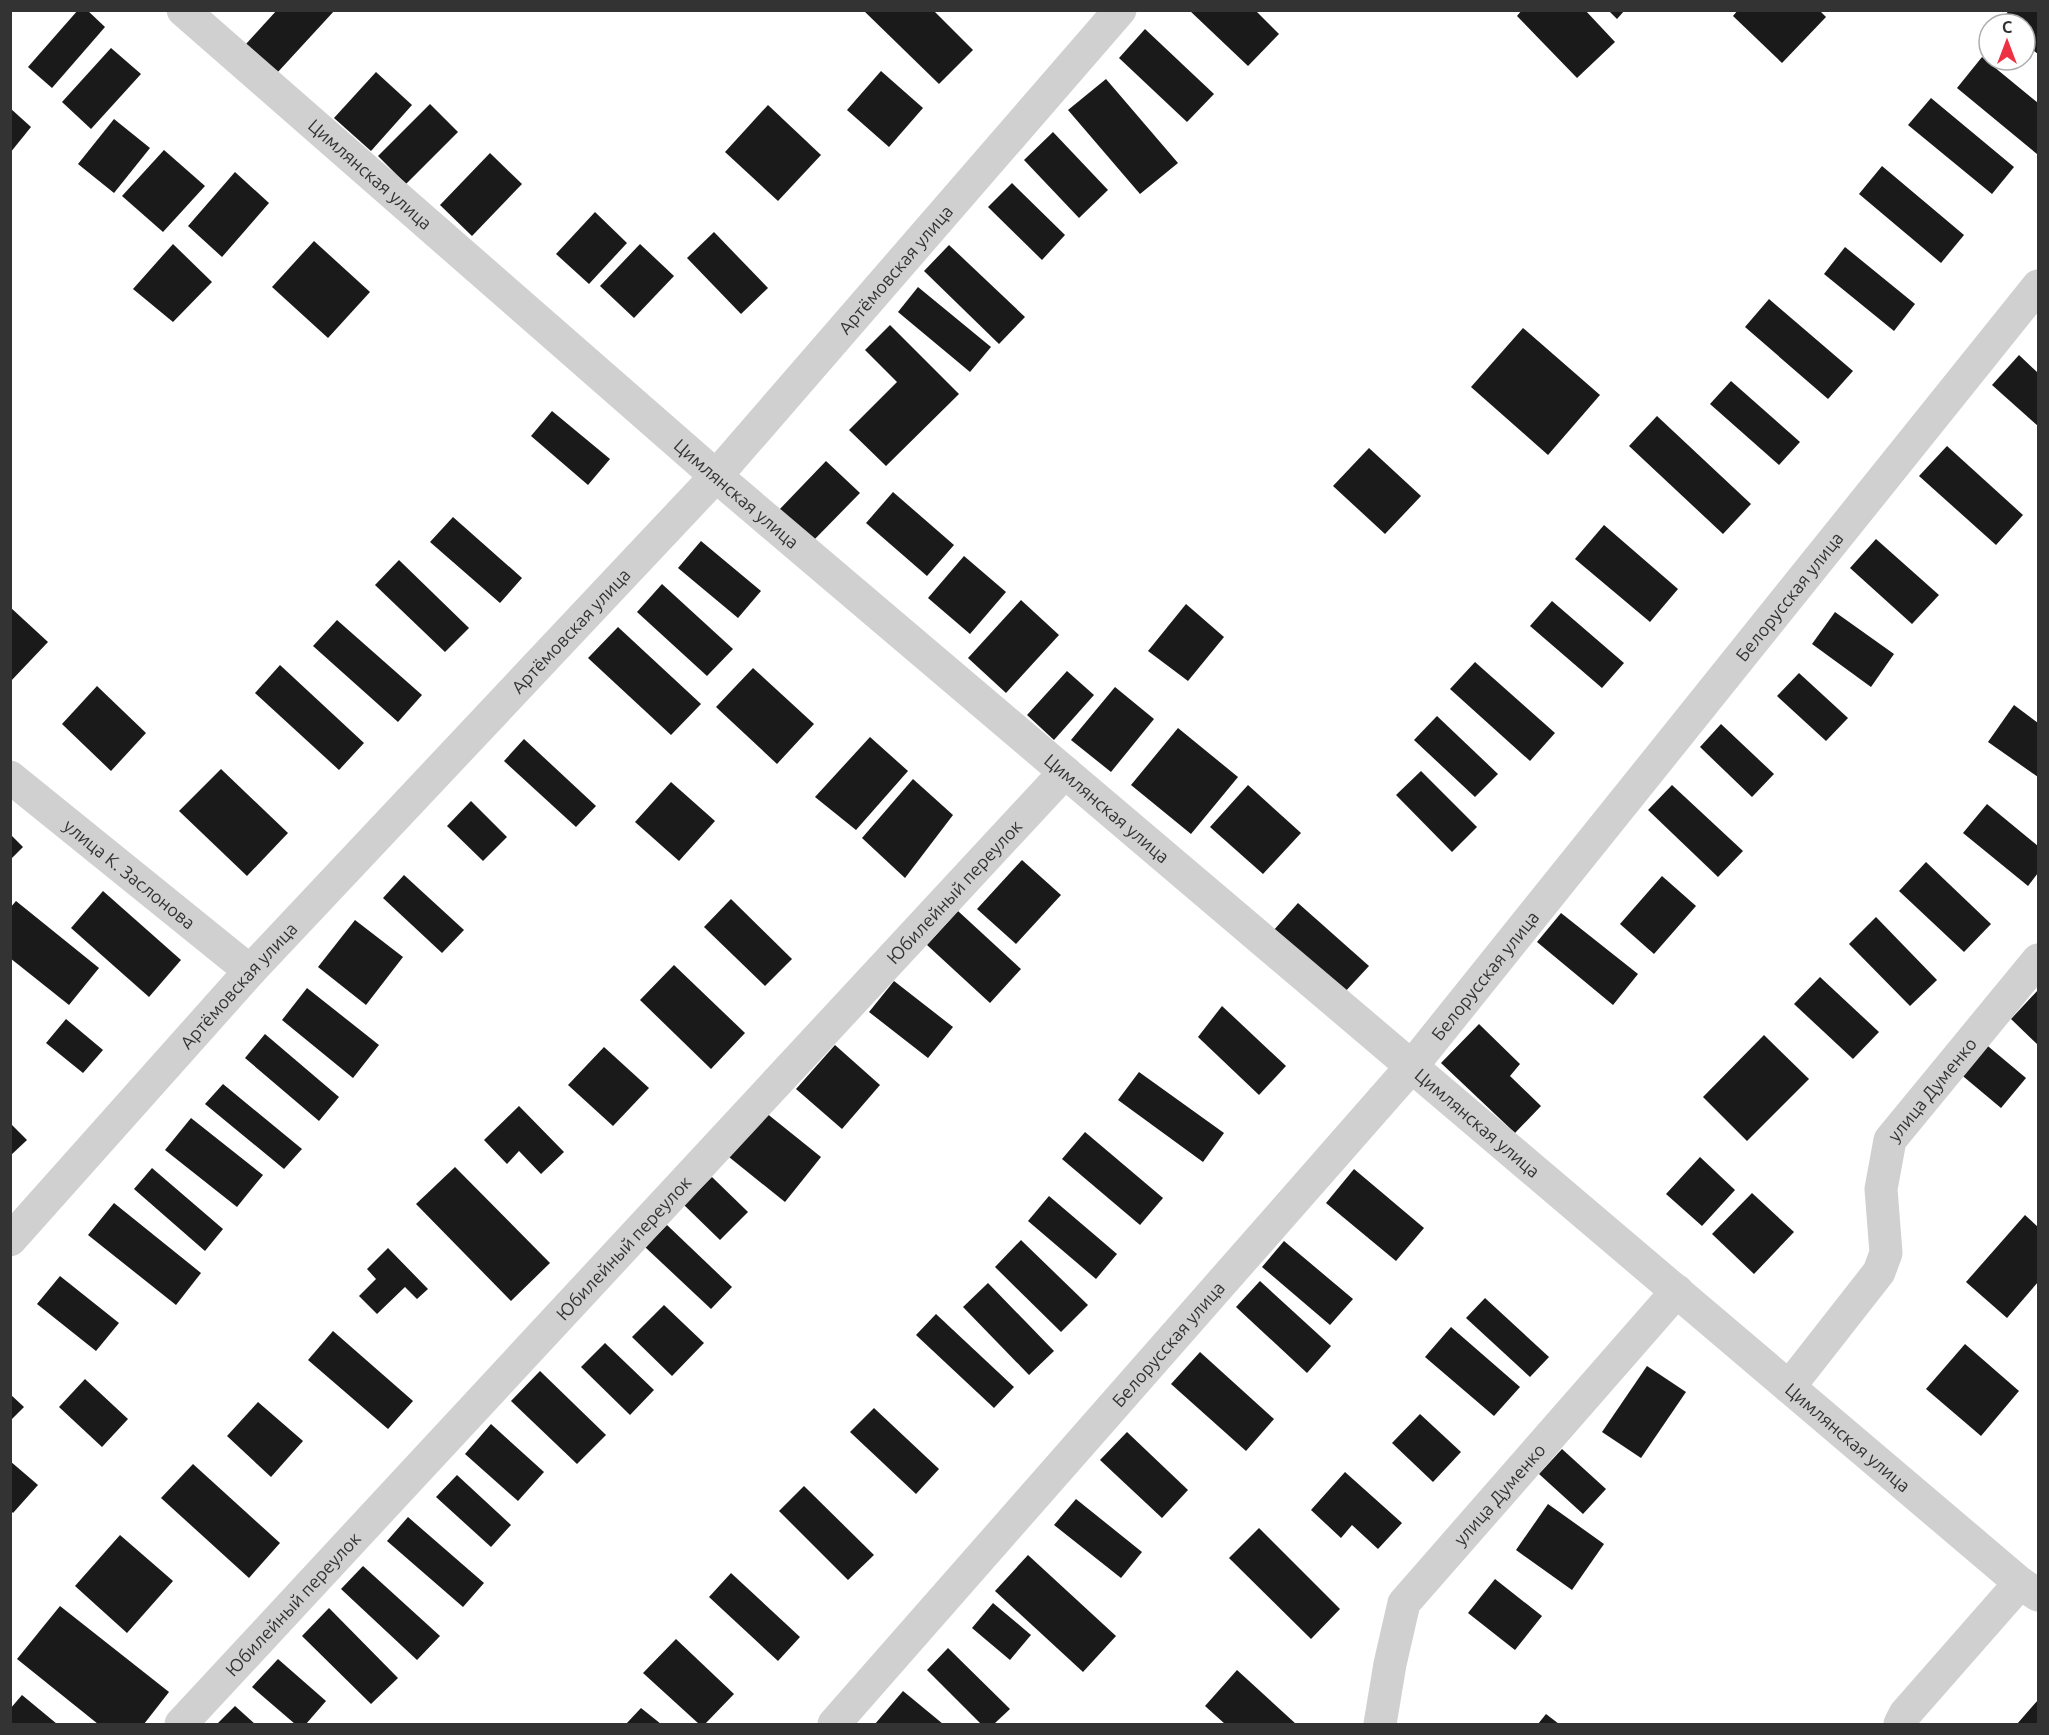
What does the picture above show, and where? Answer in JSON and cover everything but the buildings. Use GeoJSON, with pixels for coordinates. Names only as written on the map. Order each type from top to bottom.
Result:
{"type":"FeatureCollection","features":[{"type":"Feature","properties":{"kind":"street","name":"Цимлянская улица"},"geometry":{"type":"LineString","coordinates":[[183,10],[716,476],[2029,1589]]}},
{"type":"Feature","properties":{"kind":"street","name":"Артёмовская улица"},"geometry":{"type":"LineString","coordinates":[[10,1240],[250,971],[716,476],[1120,10]]}},
{"type":"Feature","properties":{"kind":"street","name":"Белорусская улица"},"geometry":{"type":"LineString","coordinates":[[834,1725],[1412,1066],[2038,286]]}},
{"type":"Feature","properties":{"kind":"street","name":"Юбилейный переулок"},"geometry":{"type":"LineString","coordinates":[[181,1725],[1065,772]]}},
{"type":"Feature","properties":{"kind":"street","name":"улица К. Заслонова"},"geometry":{"type":"LineString","coordinates":[[10,777],[250,971]]}},
{"type":"Feature","properties":{"kind":"street","name":"улица Думенко"},"geometry":{"type":"LineString","coordinates":[[1790,1386],[1879,1272],[1886,1253],[1881,1189],[1890,1140],[2038,960]]}},
{"type":"Feature","properties":{"kind":"street","name":"улица Думенко"},"geometry":{"type":"LineString","coordinates":[[1380,1725],[1390,1664],[1404,1603],[1677,1292]]}},
{"type":"Feature","properties":{"kind":"street"},"geometry":{"type":"LineString","coordinates":[[1900,1725],[1905,1714],[2029,1589]]}}]}
